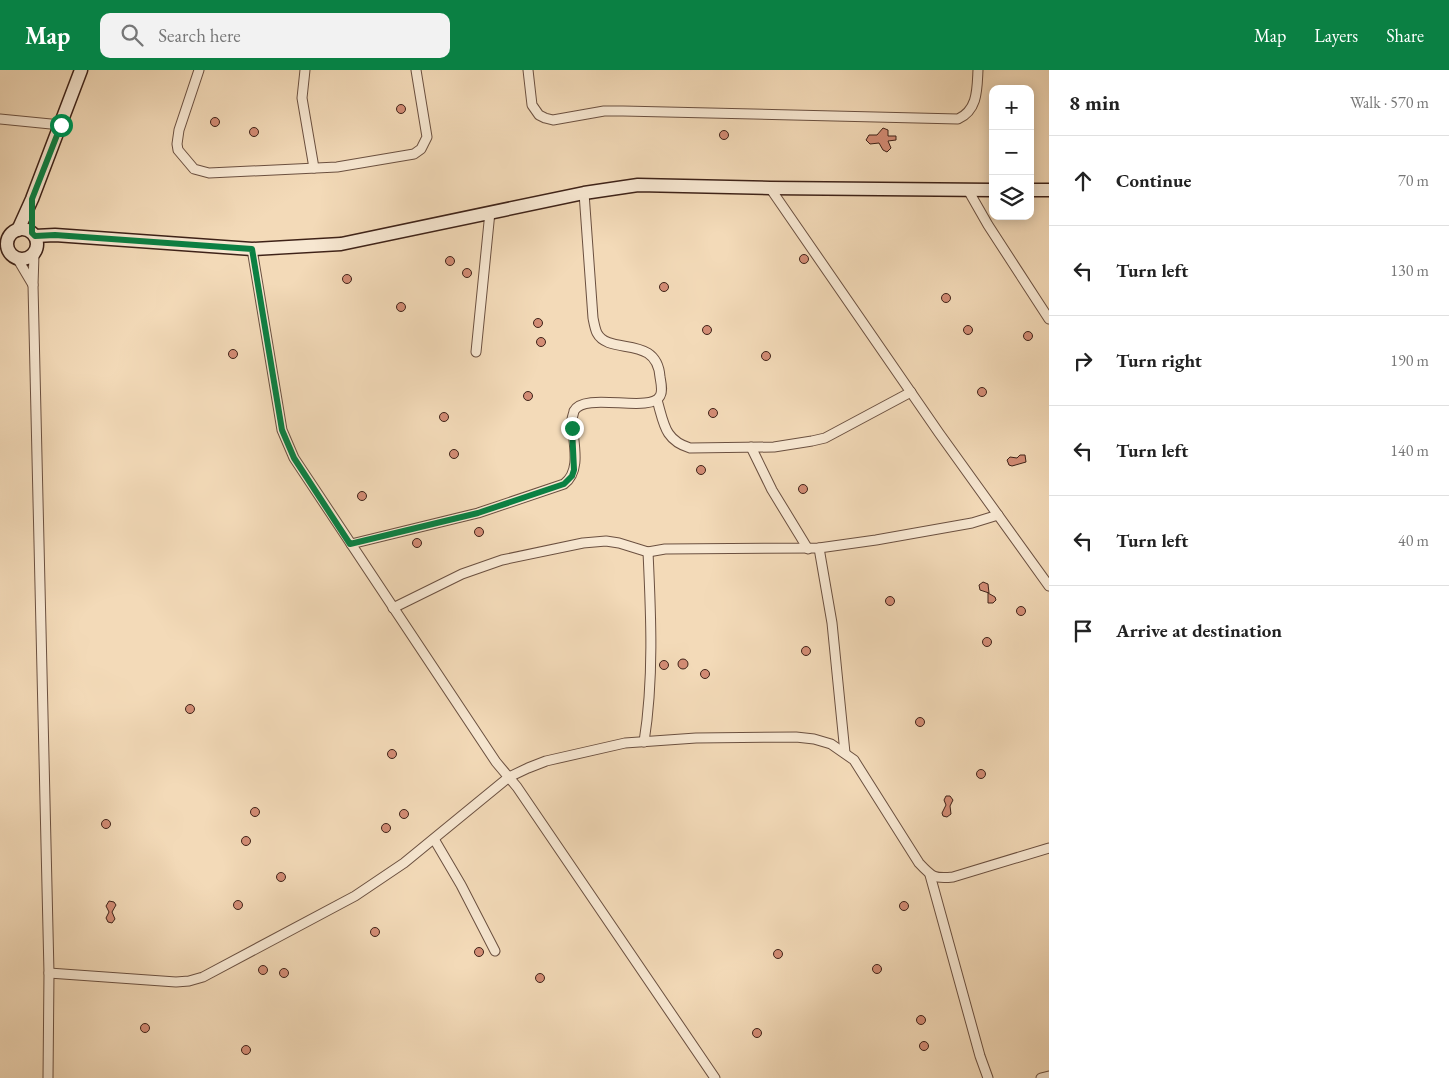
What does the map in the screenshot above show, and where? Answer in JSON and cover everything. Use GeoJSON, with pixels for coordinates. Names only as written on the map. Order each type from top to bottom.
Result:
{"type":"FeatureCollection","features":[{"type":"Feature","properties":{"kind":"street"},"geometry":{"type":"LineString","coordinates":[[33,285],[8,248],[9,237],[32,199],[82,70]]}},
{"type":"Feature","properties":{"kind":"street"},"geometry":{"type":"LineString","coordinates":[[199,70],[176,138],[178,150],[194,169],[209,173],[337,167],[414,154],[421,149],[427,137],[416,70]]}},
{"type":"Feature","properties":{"kind":"street"},"geometry":{"type":"LineString","coordinates":[[305,70],[302,98],[314,168]]}},
{"type":"Feature","properties":{"kind":"street"},"geometry":{"type":"LineString","coordinates":[[528,70],[532,105],[539,115],[553,120],[604,111],[958,119],[966,115],[975,101],[978,70]]}},
{"type":"Feature","properties":{"kind":"street"},"geometry":{"type":"LineString","coordinates":[[0,119],[61,125]]}},
{"type":"Feature","properties":{"kind":"street"},"geometry":{"type":"LineString","coordinates":[[9,237],[25,230],[33,235],[252,249],[319,246],[341,244],[584,193],[638,185],[989,190]]}},
{"type":"Feature","properties":{"kind":"street"},"geometry":{"type":"LineString","coordinates":[[770,188],[938,433],[1049,586]]}},
{"type":"Feature","properties":{"kind":"street"},"geometry":{"type":"LineString","coordinates":[[968,190],[988,225],[1049,319]]}},
{"type":"Feature","properties":{"kind":"street"},"geometry":{"type":"LineString","coordinates":[[1034,190],[1049,190]]}},
{"type":"Feature","properties":{"kind":"street"},"geometry":{"type":"LineString","coordinates":[[350,544],[478,513],[564,484],[572,476],[574,470],[572,419],[577,408],[591,403],[651,403],[657,400],[661,393],[660,371],[651,355],[638,349],[610,343],[597,334],[593,318],[584,193]]}},
{"type":"Feature","properties":{"kind":"street"},"geometry":{"type":"LineString","coordinates":[[32,199],[33,235],[37,245],[33,285],[49,972],[48,1078]]}},
{"type":"Feature","properties":{"kind":"street"},"geometry":{"type":"LineString","coordinates":[[476,352],[490,212]]}},
{"type":"Feature","properties":{"kind":"street"},"geometry":{"type":"LineString","coordinates":[[0,257],[24,259],[68,237]]}},
{"type":"Feature","properties":{"kind":"street"},"geometry":{"type":"LineString","coordinates":[[252,249],[282,430],[294,458],[496,762],[509,777],[647,976],[715,1078]]}},
{"type":"Feature","properties":{"kind":"street"},"geometry":{"type":"LineString","coordinates":[[657,400],[666,433],[681,445],[690,448],[774,447],[797,445],[825,438],[911,392]]}},
{"type":"Feature","properties":{"kind":"street"},"geometry":{"type":"LineString","coordinates":[[751,447],[772,490],[808,548]]}},
{"type":"Feature","properties":{"kind":"street"},"geometry":{"type":"LineString","coordinates":[[393,608],[462,574],[502,560],[583,543],[606,541],[648,552],[665,549],[820,548],[972,523],[998,515]]}},
{"type":"Feature","properties":{"kind":"street"},"geometry":{"type":"LineString","coordinates":[[820,548],[832,623],[845,753]]}},
{"type":"Feature","properties":{"kind":"street"},"geometry":{"type":"LineString","coordinates":[[644,742],[649,712],[652,622],[648,552]]}},
{"type":"Feature","properties":{"kind":"street"},"geometry":{"type":"LineString","coordinates":[[49,972],[176,982],[203,978],[355,896],[404,863],[509,777],[546,761],[625,743],[696,738],[796,737],[814,739],[831,744],[854,760],[919,863],[930,875],[980,1056],[988,1078]]}},
{"type":"Feature","properties":{"kind":"street"},"geometry":{"type":"LineString","coordinates":[[434,839],[495,951]]}},
{"type":"Feature","properties":{"kind":"street"},"geometry":{"type":"LineString","coordinates":[[930,875],[940,878],[953,877],[1049,848]]}},
{"type":"Feature","properties":{"kind":"street"},"geometry":{"type":"LineString","coordinates":[[1041,1078],[1049,1076]]}},
{"type":"Feature","properties":{"kind":"building"},"geometry":{"type":"Polygon","coordinates":[[[401,104],[406,109],[401,114],[396,109],[401,104]]]}},
{"type":"Feature","properties":{"kind":"building"},"geometry":{"type":"Polygon","coordinates":[[[215,117],[220,122],[215,127],[210,122],[215,117]]]}},
{"type":"Feature","properties":{"kind":"building"},"geometry":{"type":"Polygon","coordinates":[[[254,127],[259,132],[254,137],[249,132],[254,127]]]}},
{"type":"Feature","properties":{"kind":"building"},"geometry":{"type":"Polygon","coordinates":[[[883,128],[888,130],[888,136],[896,136],[896,140],[888,141],[891,148],[887,152],[883,150],[879,143],[870,144],[866,140],[869,135],[877,135],[883,128]]]}},
{"type":"Feature","properties":{"kind":"building"},"geometry":{"type":"Polygon","coordinates":[[[724,130],[729,135],[724,140],[719,135],[724,130]]]}},
{"type":"Feature","properties":{"kind":"building"},"geometry":{"type":"Polygon","coordinates":[[[804,254],[809,259],[804,264],[799,259],[804,254]]]}},
{"type":"Feature","properties":{"kind":"building"},"geometry":{"type":"Polygon","coordinates":[[[450,256],[455,261],[450,266],[445,261],[450,256]]]}},
{"type":"Feature","properties":{"kind":"building"},"geometry":{"type":"Polygon","coordinates":[[[467,268],[472,273],[467,278],[462,273],[467,268]]]}},
{"type":"Feature","properties":{"kind":"building"},"geometry":{"type":"Polygon","coordinates":[[[347,274],[352,279],[347,284],[342,279],[347,274]]]}},
{"type":"Feature","properties":{"kind":"building"},"geometry":{"type":"Polygon","coordinates":[[[664,282],[669,287],[664,292],[659,287],[664,282]]]}},
{"type":"Feature","properties":{"kind":"building"},"geometry":{"type":"Polygon","coordinates":[[[946,293],[951,298],[946,303],[941,298],[946,293]]]}},
{"type":"Feature","properties":{"kind":"building"},"geometry":{"type":"Polygon","coordinates":[[[401,302],[406,307],[401,312],[396,307],[401,302]]]}},
{"type":"Feature","properties":{"kind":"building"},"geometry":{"type":"Polygon","coordinates":[[[538,318],[543,323],[538,328],[533,323],[538,318]]]}},
{"type":"Feature","properties":{"kind":"building"},"geometry":{"type":"Polygon","coordinates":[[[707,325],[712,330],[707,335],[702,330],[707,325]]]}},
{"type":"Feature","properties":{"kind":"building"},"geometry":{"type":"Polygon","coordinates":[[[968,325],[973,330],[968,335],[963,330],[968,325]]]}},
{"type":"Feature","properties":{"kind":"building"},"geometry":{"type":"Polygon","coordinates":[[[1028,331],[1033,336],[1028,341],[1023,336],[1028,331]]]}},
{"type":"Feature","properties":{"kind":"building"},"geometry":{"type":"Polygon","coordinates":[[[541,337],[546,342],[541,347],[536,342],[541,337]]]}},
{"type":"Feature","properties":{"kind":"building"},"geometry":{"type":"Polygon","coordinates":[[[233,349],[238,354],[233,359],[228,354],[233,349]]]}},
{"type":"Feature","properties":{"kind":"building"},"geometry":{"type":"Polygon","coordinates":[[[766,351],[771,356],[766,361],[761,356],[766,351]]]}},
{"type":"Feature","properties":{"kind":"building"},"geometry":{"type":"Polygon","coordinates":[[[982,387],[987,392],[982,397],[977,392],[982,387]]]}},
{"type":"Feature","properties":{"kind":"building"},"geometry":{"type":"Polygon","coordinates":[[[528,391],[533,396],[528,401],[523,396],[528,391]]]}},
{"type":"Feature","properties":{"kind":"building"},"geometry":{"type":"Polygon","coordinates":[[[713,408],[718,413],[713,418],[708,413],[713,408]]]}},
{"type":"Feature","properties":{"kind":"building"},"geometry":{"type":"Polygon","coordinates":[[[444,412],[449,417],[444,422],[439,417],[444,412]]]}},
{"type":"Feature","properties":{"kind":"building"},"geometry":{"type":"Polygon","coordinates":[[[454,449],[459,454],[454,459],[449,454],[454,449]]]}},
{"type":"Feature","properties":{"kind":"building"},"geometry":{"type":"Polygon","coordinates":[[[1020,455],[1025,455],[1026,462],[1012,466],[1009,465],[1007,460],[1010,457],[1017,458],[1020,455]]]}},
{"type":"Feature","properties":{"kind":"building"},"geometry":{"type":"Polygon","coordinates":[[[701,465],[706,470],[701,475],[696,470],[701,465]]]}},
{"type":"Feature","properties":{"kind":"building"},"geometry":{"type":"Polygon","coordinates":[[[803,484],[808,489],[803,494],[798,489],[803,484]]]}},
{"type":"Feature","properties":{"kind":"building"},"geometry":{"type":"Polygon","coordinates":[[[362,491],[367,496],[362,501],[357,496],[362,491]]]}},
{"type":"Feature","properties":{"kind":"building"},"geometry":{"type":"Polygon","coordinates":[[[479,527],[484,532],[479,537],[474,532],[479,527]]]}},
{"type":"Feature","properties":{"kind":"building"},"geometry":{"type":"Polygon","coordinates":[[[417,538],[422,543],[417,548],[412,543],[417,538]]]}},
{"type":"Feature","properties":{"kind":"building"},"geometry":{"type":"Polygon","coordinates":[[[983,582],[988,584],[989,593],[980,590],[979,585],[983,582]]]}},
{"type":"Feature","properties":{"kind":"building"},"geometry":{"type":"Polygon","coordinates":[[[988,593],[995,597],[996,600],[993,603],[988,603],[988,593]]]}},
{"type":"Feature","properties":{"kind":"building"},"geometry":{"type":"Polygon","coordinates":[[[890,596],[895,601],[890,606],[885,601],[890,596]]]}},
{"type":"Feature","properties":{"kind":"building"},"geometry":{"type":"Polygon","coordinates":[[[1021,606],[1026,611],[1021,616],[1016,611],[1021,606]]]}},
{"type":"Feature","properties":{"kind":"building"},"geometry":{"type":"Polygon","coordinates":[[[987,637],[992,642],[987,647],[982,642],[987,637]]]}},
{"type":"Feature","properties":{"kind":"building"},"geometry":{"type":"Polygon","coordinates":[[[806,646],[811,651],[806,656],[801,651],[806,646]]]}},
{"type":"Feature","properties":{"kind":"building"},"geometry":{"type":"Polygon","coordinates":[[[683,659],[688,664],[683,669],[678,664],[683,659]]]}},
{"type":"Feature","properties":{"kind":"building"},"geometry":{"type":"Polygon","coordinates":[[[664,660],[669,665],[664,670],[659,665],[664,660]]]}},
{"type":"Feature","properties":{"kind":"building"},"geometry":{"type":"Polygon","coordinates":[[[705,669],[710,674],[705,679],[700,674],[705,669]]]}},
{"type":"Feature","properties":{"kind":"building"},"geometry":{"type":"Polygon","coordinates":[[[190,704],[195,709],[190,714],[185,709],[190,704]]]}},
{"type":"Feature","properties":{"kind":"building"},"geometry":{"type":"Polygon","coordinates":[[[920,717],[925,722],[920,727],[915,722],[920,717]]]}},
{"type":"Feature","properties":{"kind":"building"},"geometry":{"type":"Polygon","coordinates":[[[392,749],[397,754],[392,759],[387,754],[392,749]]]}},
{"type":"Feature","properties":{"kind":"building"},"geometry":{"type":"Polygon","coordinates":[[[981,769],[986,774],[981,779],[976,774],[981,769]]]}},
{"type":"Feature","properties":{"kind":"building"},"geometry":{"type":"Polygon","coordinates":[[[946,796],[950,796],[953,800],[950,806],[951,814],[947,817],[943,816],[942,813],[946,805],[944,800],[946,796]]]}},
{"type":"Feature","properties":{"kind":"building"},"geometry":{"type":"Polygon","coordinates":[[[255,807],[260,812],[255,817],[250,812],[255,807]]]}},
{"type":"Feature","properties":{"kind":"building"},"geometry":{"type":"Polygon","coordinates":[[[404,809],[409,814],[404,819],[399,814],[404,809]]]}},
{"type":"Feature","properties":{"kind":"building"},"geometry":{"type":"Polygon","coordinates":[[[106,819],[111,824],[106,829],[101,824],[106,819]]]}},
{"type":"Feature","properties":{"kind":"building"},"geometry":{"type":"Polygon","coordinates":[[[386,823],[391,828],[386,833],[381,828],[386,823]]]}},
{"type":"Feature","properties":{"kind":"building"},"geometry":{"type":"Polygon","coordinates":[[[246,836],[251,841],[246,846],[241,841],[246,836]]]}},
{"type":"Feature","properties":{"kind":"building"},"geometry":{"type":"Polygon","coordinates":[[[281,872],[286,877],[281,882],[276,877],[281,872]]]}},
{"type":"Feature","properties":{"kind":"building"},"geometry":{"type":"Polygon","coordinates":[[[238,900],[243,905],[238,910],[233,905],[238,900]]]}},
{"type":"Feature","properties":{"kind":"building"},"geometry":{"type":"Polygon","coordinates":[[[109,901],[114,902],[116,905],[112,912],[115,919],[112,923],[108,922],[106,918],[109,912],[106,906],[109,901]]]}},
{"type":"Feature","properties":{"kind":"building"},"geometry":{"type":"Polygon","coordinates":[[[904,901],[909,906],[904,911],[899,906],[904,901]]]}},
{"type":"Feature","properties":{"kind":"building"},"geometry":{"type":"Polygon","coordinates":[[[375,927],[380,932],[375,937],[370,932],[375,927]]]}},
{"type":"Feature","properties":{"kind":"building"},"geometry":{"type":"Polygon","coordinates":[[[479,947],[484,952],[479,957],[474,952],[479,947]]]}},
{"type":"Feature","properties":{"kind":"building"},"geometry":{"type":"Polygon","coordinates":[[[778,949],[783,954],[778,959],[773,954],[778,949]]]}},
{"type":"Feature","properties":{"kind":"building"},"geometry":{"type":"Polygon","coordinates":[[[877,964],[882,969],[877,974],[872,969],[877,964]]]}},
{"type":"Feature","properties":{"kind":"building"},"geometry":{"type":"Polygon","coordinates":[[[263,965],[268,970],[263,975],[258,970],[263,965]]]}},
{"type":"Feature","properties":{"kind":"building"},"geometry":{"type":"Polygon","coordinates":[[[284,968],[289,973],[284,978],[279,973],[284,968]]]}},
{"type":"Feature","properties":{"kind":"building"},"geometry":{"type":"Polygon","coordinates":[[[540,973],[545,978],[540,983],[535,978],[540,973]]]}},
{"type":"Feature","properties":{"kind":"building"},"geometry":{"type":"Polygon","coordinates":[[[921,1015],[926,1020],[921,1025],[916,1020],[921,1015]]]}},
{"type":"Feature","properties":{"kind":"building"},"geometry":{"type":"Polygon","coordinates":[[[145,1023],[150,1028],[145,1033],[140,1028],[145,1023]]]}},
{"type":"Feature","properties":{"kind":"building"},"geometry":{"type":"Polygon","coordinates":[[[757,1028],[762,1033],[757,1038],[752,1033],[757,1028]]]}},
{"type":"Feature","properties":{"kind":"building"},"geometry":{"type":"Polygon","coordinates":[[[924,1041],[929,1046],[924,1051],[919,1046],[924,1041]]]}},
{"type":"Feature","properties":{"kind":"building"},"geometry":{"type":"Polygon","coordinates":[[[246,1045],[251,1050],[246,1055],[241,1050],[246,1045]]]}},
{"type":"Feature","properties":{"kind":"route"},"geometry":{"type":"LineString","coordinates":[[61,125],[32,199],[32,233],[35,236],[55,235],[252,249],[282,430],[294,458],[350,544],[478,513],[564,484],[572,476],[575,464],[572,428]]}}]}
